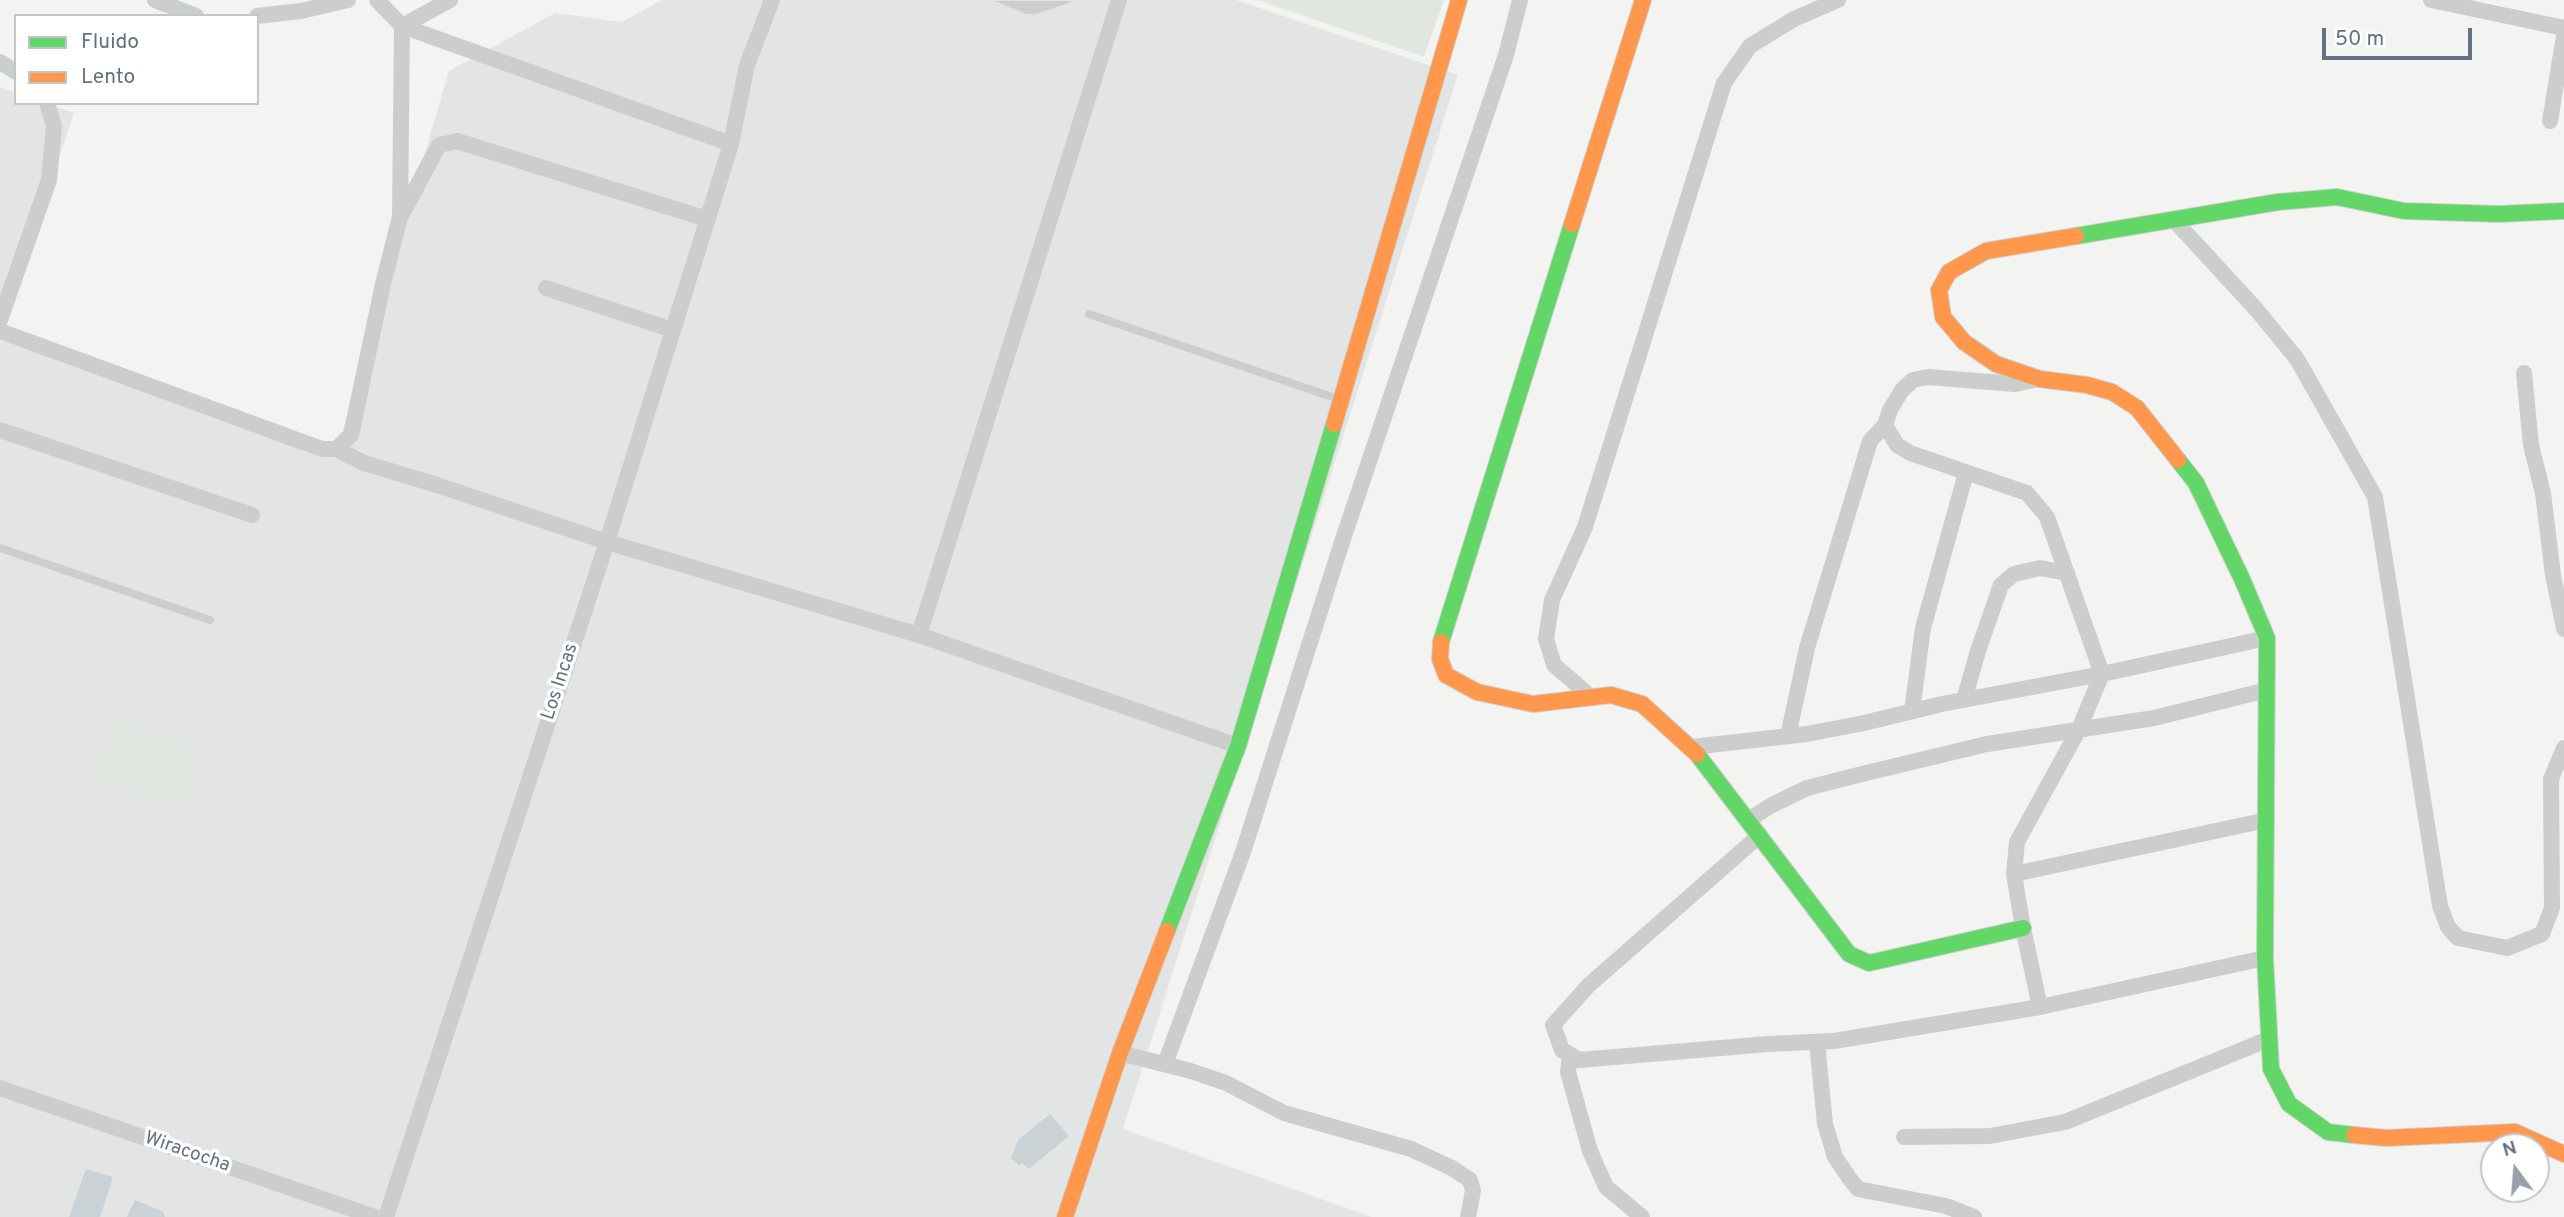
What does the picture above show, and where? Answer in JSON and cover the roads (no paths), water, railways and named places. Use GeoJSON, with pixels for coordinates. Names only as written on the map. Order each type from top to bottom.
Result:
{"type":"FeatureCollection","features":[{"type":"Feature","properties":{"kind":"street"},"geometry":{"type":"LineString","coordinates":[[155,0],[192,14]]}},
{"type":"Feature","properties":{"kind":"street"},"geometry":{"type":"LineString","coordinates":[[259,16],[301,11],[348,0]]}},
{"type":"Feature","properties":{"kind":"street"},"geometry":{"type":"LineString","coordinates":[[377,0],[401,26],[731,144]]}},
{"type":"Feature","properties":{"kind":"street"},"geometry":{"type":"LineString","coordinates":[[401,26],[450,0]]}},
{"type":"Feature","properties":{"kind":"street","name":"Los Incas"},"geometry":{"type":"LineString","coordinates":[[386,1217],[607,542],[731,144],[747,65],[772,0]]}},
{"type":"Feature","properties":{"kind":"street"},"geometry":{"type":"LineString","coordinates":[[919,635],[1119,0]]}},
{"type":"Feature","properties":{"kind":"street"},"geometry":{"type":"LineString","coordinates":[[1065,1217],[1120,1053],[1238,746],[1459,0]]}},
{"type":"Feature","properties":{"kind":"street"},"geometry":{"type":"LineString","coordinates":[[1166,1064],[1242,852],[1343,539],[1506,55],[1520,0]]}},
{"type":"Feature","properties":{"kind":"street"},"geometry":{"type":"LineString","coordinates":[[1643,0],[1441,641],[1440,659],[1446,675],[1477,692],[1533,704],[1611,695],[1642,704],[1692,747],[1849,954],[1869,963],[2023,928]]}},
{"type":"Feature","properties":{"kind":"street"},"geometry":{"type":"LineString","coordinates":[[1590,696],[1554,665],[1546,639],[1552,600],[1585,527],[1724,83],[1750,46],[1794,19],[1838,0]]}},
{"type":"Feature","properties":{"kind":"street"},"geometry":{"type":"LineString","coordinates":[[2431,0],[2564,28]]}},
{"type":"Feature","properties":{"kind":"street"},"geometry":{"type":"LineString","coordinates":[[337,449],[351,435],[400,217],[401,26]]}},
{"type":"Feature","properties":{"kind":"street"},"geometry":{"type":"LineString","coordinates":[[2550,121],[2564,36]]}},
{"type":"Feature","properties":{"kind":"street"},"geometry":{"type":"LineString","coordinates":[[0,320],[49,180],[54,126],[48,105]]}},
{"type":"Feature","properties":{"kind":"street"},"geometry":{"type":"LineString","coordinates":[[400,217],[439,145],[457,141],[707,219]]}},
{"type":"Feature","properties":{"kind":"street"},"geometry":{"type":"LineString","coordinates":[[2564,211],[2499,214],[2404,211],[2336,197],[2278,202],[1986,251],[1949,272],[1940,290],[1942,317],[1964,342],[1996,364],[2040,379],[2087,385],[2112,392],[2137,408],[2196,483],[2242,579],[2267,638],[2265,958],[2271,1069],[2289,1104],[2328,1132],[2386,1138],[2515,1132],[2564,1154]]}},
{"type":"Feature","properties":{"kind":"street"},"geometry":{"type":"LineString","coordinates":[[2174,220],[2297,359],[2375,497],[2440,906],[2448,927],[2458,938],[2507,948],[2543,934],[2552,908],[2552,779],[2564,748]]}},
{"type":"Feature","properties":{"kind":"street"},"geometry":{"type":"LineString","coordinates":[[546,288],[673,330]]}},
{"type":"Feature","properties":{"kind":"street"},"geometry":{"type":"LineString","coordinates":[[0,331],[322,449],[337,449],[364,463],[607,542],[919,635],[1238,746]]}},
{"type":"Feature","properties":{"kind":"street"},"geometry":{"type":"LineString","coordinates":[[2524,373],[2531,445],[2543,493],[2553,575],[2564,629]]}},
{"type":"Feature","properties":{"kind":"street"},"geometry":{"type":"LineString","coordinates":[[1788,736],[1807,648],[1870,441],[1885,425],[1902,390],[1913,380],[1928,377],[2015,383],[2040,379]]}},
{"type":"Feature","properties":{"kind":"street"},"geometry":{"type":"LineString","coordinates":[[1885,425],[1897,446],[1910,453],[2027,493],[2047,517],[2102,674],[2079,729],[2017,842],[2014,874],[2040,1007]]}},
{"type":"Feature","properties":{"kind":"street"},"geometry":{"type":"LineString","coordinates":[[0,430],[252,515]]}},
{"type":"Feature","properties":{"kind":"street"},"geometry":{"type":"LineString","coordinates":[[1912,711],[1923,628],[1966,473]]}},
{"type":"Feature","properties":{"kind":"street"},"geometry":{"type":"LineString","coordinates":[[1964,700],[2001,585],[2014,574],[2040,568],[2067,573]]}},
{"type":"Feature","properties":{"kind":"street"},"geometry":{"type":"LineString","coordinates":[[1692,747],[1788,736],[1864,723],[2267,638]]}},
{"type":"Feature","properties":{"kind":"street"},"geometry":{"type":"LineString","coordinates":[[1748,820],[1807,788],[1987,744],[2154,718],[2267,690]]}},
{"type":"Feature","properties":{"kind":"street"},"geometry":{"type":"LineString","coordinates":[[2014,874],[2267,820]]}},
{"type":"Feature","properties":{"kind":"street"},"geometry":{"type":"LineString","coordinates":[[1760,835],[1589,985],[1553,1025],[1562,1050],[1579,1060],[1834,1041],[2040,1007],[2265,958]]}},
{"type":"Feature","properties":{"kind":"street"},"geometry":{"type":"LineString","coordinates":[[1904,1137],[1990,1136],[2065,1122],[2269,1040]]}},
{"type":"Feature","properties":{"kind":"street"},"geometry":{"type":"LineString","coordinates":[[1817,1042],[1825,1124],[1835,1157],[1858,1189],[1946,1206],[1974,1217]]}},
{"type":"Feature","properties":{"kind":"street"},"geometry":{"type":"LineString","coordinates":[[1120,1053],[1226,1083],[1284,1112],[1411,1149],[1452,1168],[1470,1180],[1473,1191],[1468,1217]]}},
{"type":"Feature","properties":{"kind":"street"},"geometry":{"type":"LineString","coordinates":[[1570,1055],[1568,1072],[1590,1151],[1606,1187],[1642,1217]]}},
{"type":"Feature","properties":{"kind":"street","name":"Wiracocha"},"geometry":{"type":"LineString","coordinates":[[0,1088],[375,1217]]}},
{"type":"Feature","properties":{"kind":"lane"},"geometry":{"type":"LineString","coordinates":[[1089,314],[1340,400]]}},
{"type":"Feature","properties":{"kind":"lane"},"geometry":{"type":"LineString","coordinates":[[0,548],[211,620]]}}]}
